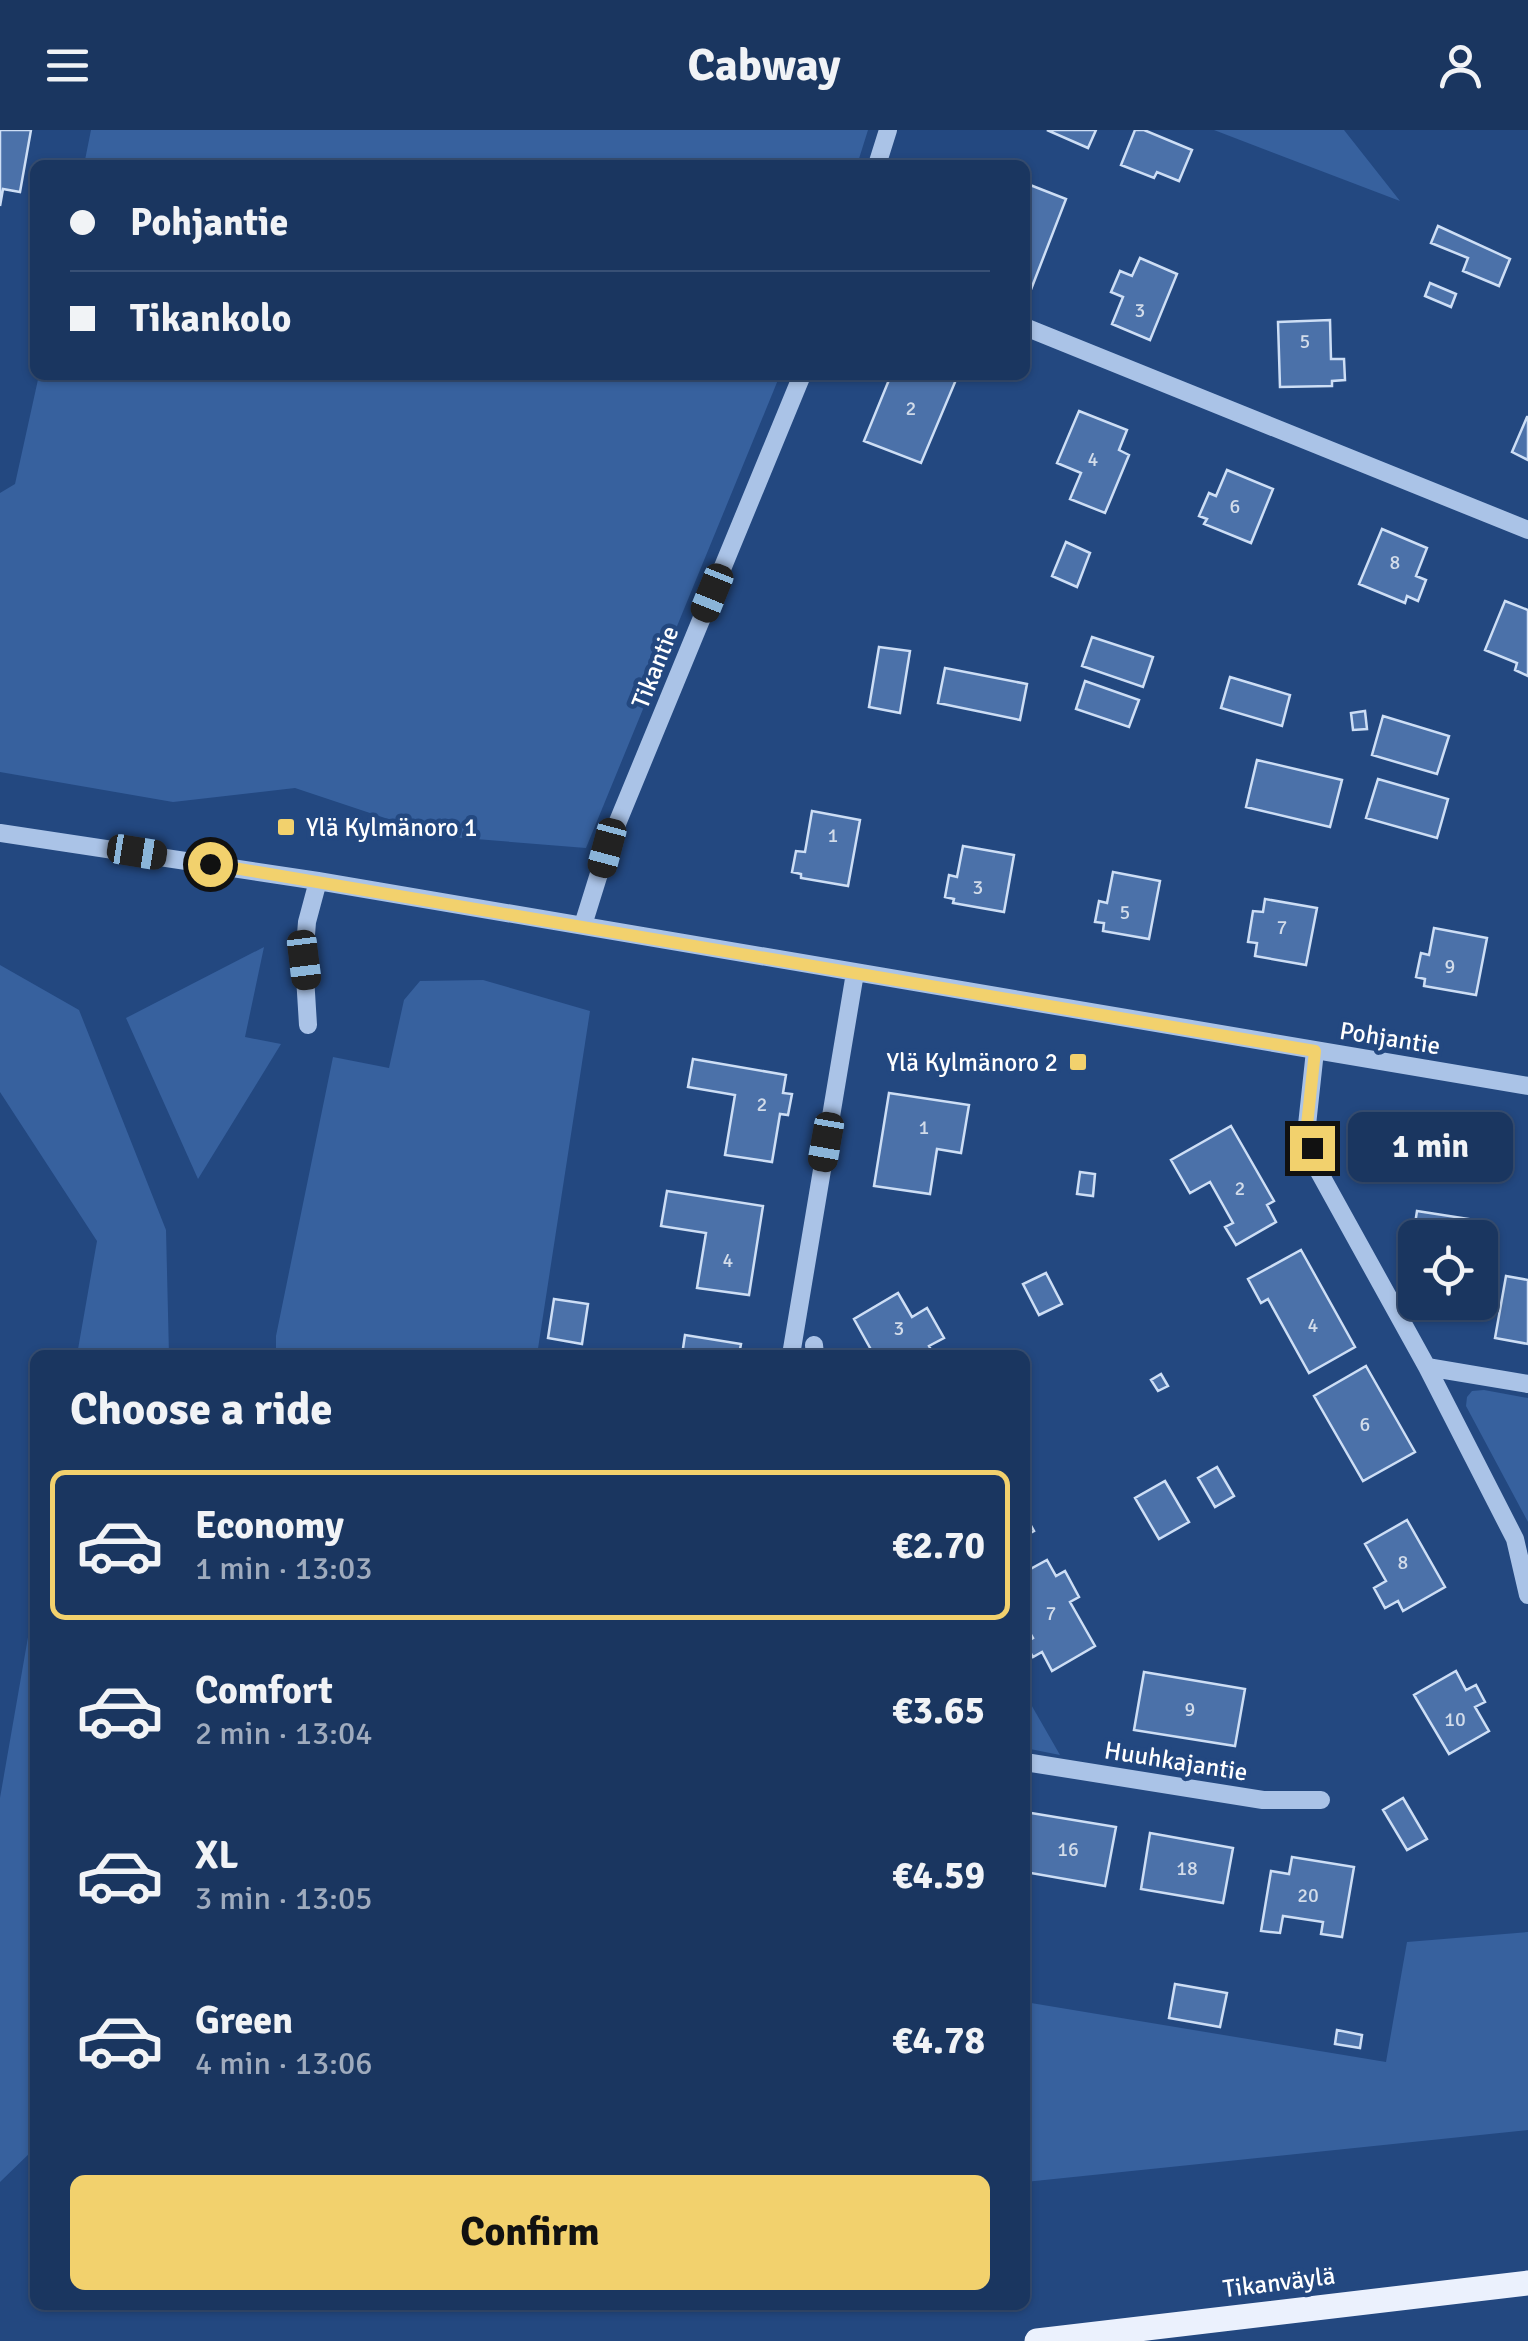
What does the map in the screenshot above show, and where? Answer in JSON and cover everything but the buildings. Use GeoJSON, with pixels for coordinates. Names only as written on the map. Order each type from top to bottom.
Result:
{"type":"FeatureCollection","features":[{"type":"Feature","properties":{"kind":"main road","name":"Tikanväylä"},"geometry":{"type":"LineString","coordinates":[[1037,2341],[1528,2282]]}},
{"type":"Feature","properties":{"kind":"street"},"geometry":{"type":"LineString","coordinates":[[879,160],[888,130]]}},
{"type":"Feature","properties":{"kind":"street"},"geometry":{"type":"LineString","coordinates":[[1030,329],[1528,530]]}},
{"type":"Feature","properties":{"kind":"street","name":"Tikantie"},"geometry":{"type":"LineString","coordinates":[[583,925],[607,848],[800,380]]}},
{"type":"Feature","properties":{"kind":"street","name":"Pohjantie"},"geometry":{"type":"LineString","coordinates":[[0,833],[318,880],[1528,1086]]}},
{"type":"Feature","properties":{"kind":"street"},"geometry":{"type":"LineString","coordinates":[[308,1025],[304,960],[307,922],[318,880]]}},
{"type":"Feature","properties":{"kind":"street"},"geometry":{"type":"LineString","coordinates":[[792,1350],[856,974]]}},
{"type":"Feature","properties":{"kind":"street"},"geometry":{"type":"LineString","coordinates":[[1315,1051],[1307,1125],[1318,1170],[1427,1368],[1515,1540],[1528,1595]]}},
{"type":"Feature","properties":{"kind":"street"},"geometry":{"type":"LineString","coordinates":[[1427,1368],[1528,1384]]}},
{"type":"Feature","properties":{"kind":"street","name":"Huuhkajantie"},"geometry":{"type":"LineString","coordinates":[[1030,1763],[1263,1800],[1321,1800]]}},
{"type":"Feature","properties":{"kind":"shaded area"},"geometry":{"type":"Polygon","coordinates":[[[91,130],[868,130],[859,160],[85,160],[91,130]]]}},
{"type":"Feature","properties":{"kind":"shaded area"},"geometry":{"type":"Polygon","coordinates":[[[1214,130],[1344,130],[1400,201],[1214,130]]]}},
{"type":"Feature","properties":{"kind":"shaded area"},"geometry":{"type":"Polygon","coordinates":[[[38,380],[778,380],[586,848],[439,836],[295,788],[173,802],[0,772],[0,493],[15,484],[38,380]]]}},
{"type":"Feature","properties":{"kind":"shaded area"},"geometry":{"type":"Polygon","coordinates":[[[264,947],[245,1037],[281,1044],[198,1179],[126,1018],[264,947]]]}},
{"type":"Feature","properties":{"kind":"shaded area"},"geometry":{"type":"Polygon","coordinates":[[[0,965],[79,1010],[166,1230],[169,1350],[78,1350],[97,1241],[0,1092],[0,965]]]}},
{"type":"Feature","properties":{"kind":"shaded area"},"geometry":{"type":"Polygon","coordinates":[[[483,980],[590,1011],[538,1350],[276,1350],[333,1057],[389,1068],[404,1000],[420,981],[483,980]]]}},
{"type":"Feature","properties":{"kind":"shaded area"},"geometry":{"type":"Polygon","coordinates":[[[1472,1391],[1528,1398],[1528,1522],[1466,1406],[1472,1391]]]}},
{"type":"Feature","properties":{"kind":"shaded area"},"geometry":{"type":"Polygon","coordinates":[[[30,1626],[30,2153],[0,2182],[0,1798],[30,1626]]]}},
{"type":"Feature","properties":{"kind":"shaded area"},"geometry":{"type":"Polygon","coordinates":[[[1030,1703],[1060,1755],[1030,1749],[1030,1703]]]}},
{"type":"Feature","properties":{"kind":"shaded area"},"geometry":{"type":"Polygon","coordinates":[[[1528,1932],[1528,2130],[1030,2181],[1030,2003],[1386,2062],[1407,1942],[1528,1932]]]}},
{"type":"Feature","properties":{"kind":"place","name":"Ylä Kylmänoro 1"},"geometry":{"type":"Point","coordinates":[286,827]}},
{"type":"Feature","properties":{"kind":"place","name":"Ylä Kylmänoro 2"},"geometry":{"type":"Point","coordinates":[1078,1062]}},
{"type":"Feature","properties":{"kind":"route"},"geometry":{"type":"LineString","coordinates":[[210,864],[1315,1051],[1307,1125],[1312,1148]]}}]}
